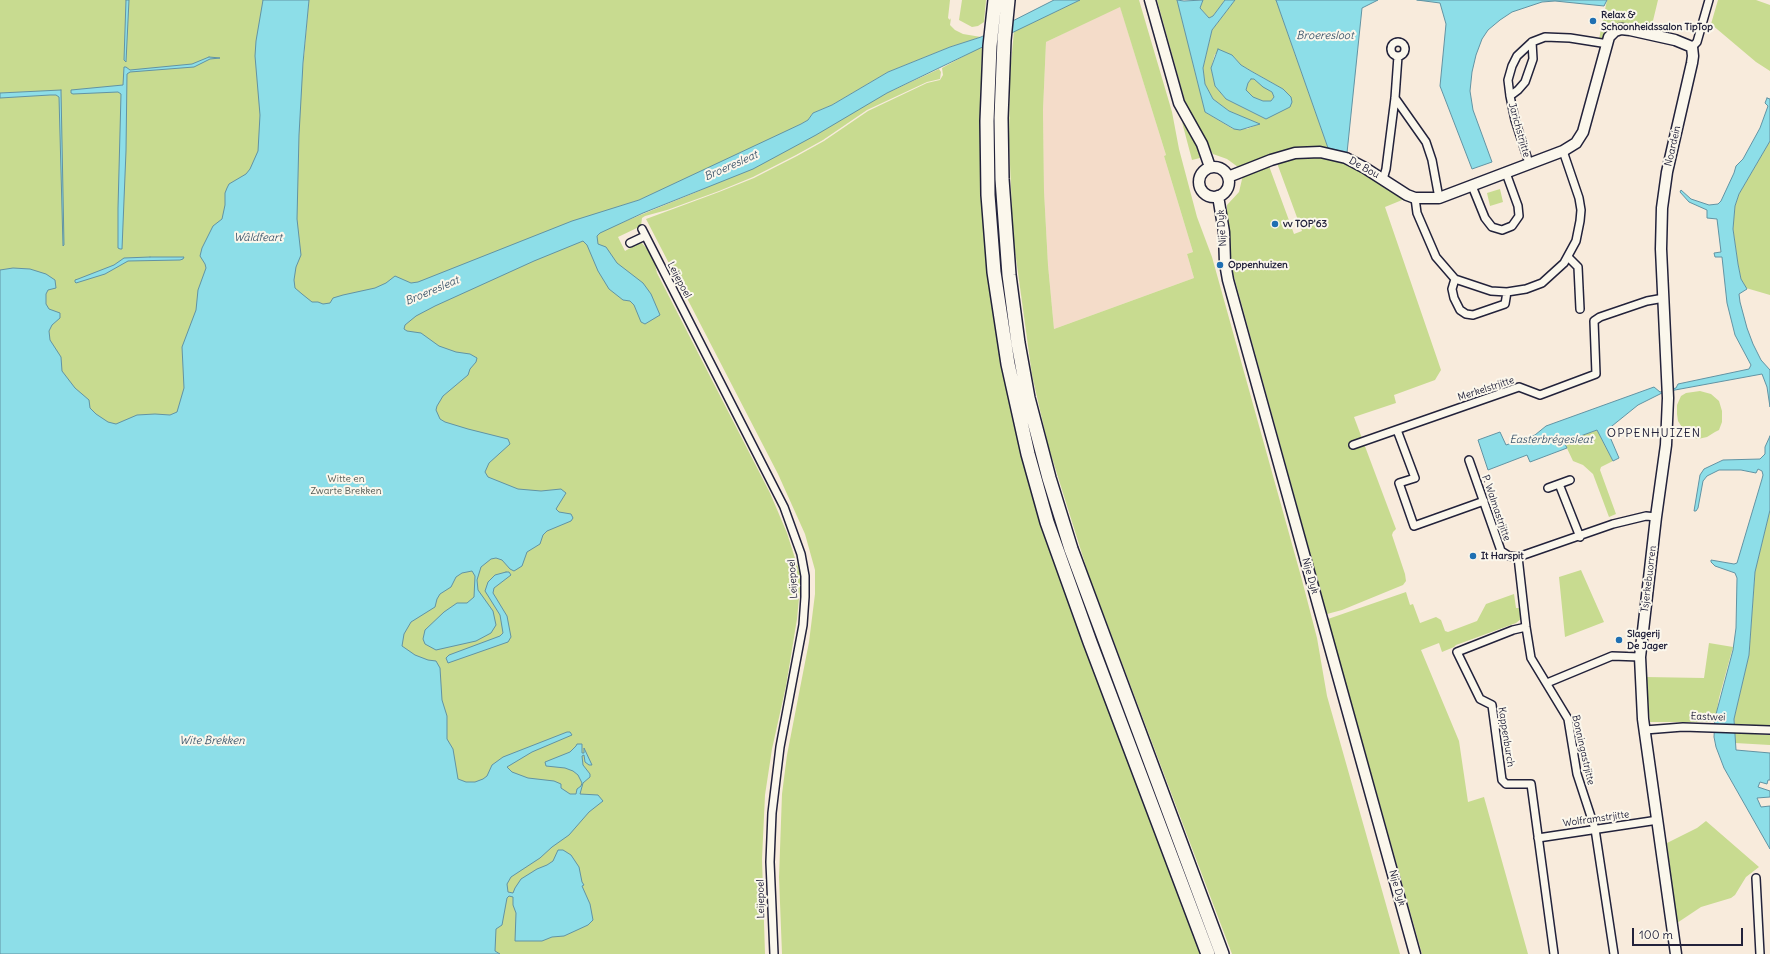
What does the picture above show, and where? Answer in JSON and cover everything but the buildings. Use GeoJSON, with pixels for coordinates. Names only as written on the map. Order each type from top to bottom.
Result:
{"type":"FeatureCollection","features":[{"type":"Feature","properties":{"kind":"highway"},"geometry":{"type":"LineString","coordinates":[[995,0],[990,46],[987,121],[988,195],[994,272],[1008,364],[1028,454],[1047,522],[1087,634],[1208,954]]}},
{"type":"Feature","properties":{"kind":"highway"},"geometry":{"type":"LineString","coordinates":[[1008,4],[1004,40],[1001,118],[1004,223],[1018,343],[1028,398],[1049,478],[1071,549],[1222,954]]}},
{"type":"Feature","properties":{"kind":"street"},"geometry":{"type":"LineString","coordinates":[[1150,0],[1179,103],[1202,144],[1210,167]]}},
{"type":"Feature","properties":{"kind":"street","name":"Noardein"},"geometry":{"type":"LineString","coordinates":[[1664,298],[1661,234],[1664,192],[1692,63],[1692,47],[1697,42],[1708,0]]}},
{"type":"Feature","properties":{"kind":"street"},"geometry":{"type":"LineString","coordinates":[[1532,42],[1545,37],[1570,38],[1608,44],[1609,37],[1615,31],[1621,29],[1675,40],[1692,47]]}},
{"type":"Feature","properties":{"kind":"street","name":"Jarichstrjitte"},"geometry":{"type":"LineString","coordinates":[[1510,96],[1525,82],[1533,59],[1532,42]]}},
{"type":"Feature","properties":{"kind":"street","name":"Jarichstrjitte"},"geometry":{"type":"LineString","coordinates":[[1529,163],[1515,120],[1508,80],[1512,66],[1518,56],[1532,42]]}},
{"type":"Feature","properties":{"kind":"street","name":"De Bou"},"geometry":{"type":"LineString","coordinates":[[1228,177],[1271,160],[1295,153],[1312,151],[1346,158],[1383,179],[1407,195],[1416,198],[1439,198],[1563,151],[1576,143],[1583,132],[1608,44]]}},
{"type":"Feature","properties":{"kind":"street"},"geometry":{"type":"LineString","coordinates":[[1383,179],[1386,169],[1395,98],[1398,56]]}},
{"type":"Feature","properties":{"kind":"street"},"geometry":{"type":"LineString","coordinates":[[1395,98],[1426,142],[1432,160],[1439,198]]}},
{"type":"Feature","properties":{"kind":"street"},"geometry":{"type":"LineString","coordinates":[[1416,198],[1417,213],[1436,257],[1455,279],[1491,291],[1507,292],[1526,289],[1542,283],[1564,264],[1578,232],[1581,210],[1579,198],[1563,151]]}},
{"type":"Feature","properties":{"kind":"street"},"geometry":{"type":"LineString","coordinates":[[1210,167],[1222,169],[1228,177],[1228,188],[1218,196],[1208,195],[1200,186],[1201,174],[1210,167]]}},
{"type":"Feature","properties":{"kind":"street"},"geometry":{"type":"LineString","coordinates":[[1472,186],[1485,218],[1492,227],[1502,230],[1512,226],[1519,216],[1518,206],[1506,173]]}},
{"type":"Feature","properties":{"kind":"street","name":"Nije Dyk"},"geometry":{"type":"LineString","coordinates":[[1218,196],[1224,232],[1225,263],[1228,280],[1415,954]]}},
{"type":"Feature","properties":{"kind":"street","name":"Leijepoel"},"geometry":{"type":"LineString","coordinates":[[642,229],[784,507],[801,554],[805,590],[803,625],[780,747],[772,813],[770,862],[774,954]]}},
{"type":"Feature","properties":{"kind":"street"},"geometry":{"type":"LineString","coordinates":[[630,243],[645,236]]}},
{"type":"Feature","properties":{"kind":"street"},"geometry":{"type":"LineString","coordinates":[[1568,256],[1578,267],[1580,309]]}},
{"type":"Feature","properties":{"kind":"street"},"geometry":{"type":"LineString","coordinates":[[1455,279],[1452,289],[1454,298],[1460,310],[1466,314],[1473,315],[1505,304],[1507,292]]}},
{"type":"Feature","properties":{"kind":"street","name":"Tsjerkebuorren"},"geometry":{"type":"LineString","coordinates":[[1664,298],[1668,385],[1666,446],[1656,517],[1640,657],[1645,730],[1676,954]]}},
{"type":"Feature","properties":{"kind":"street","name":"Merkelstrjitte"},"geometry":{"type":"LineString","coordinates":[[1353,445],[1519,387],[1540,395],[1596,374],[1594,321],[1600,317],[1647,301],[1664,298]]}},
{"type":"Feature","properties":{"kind":"street"},"geometry":{"type":"LineString","coordinates":[[1397,430],[1415,478],[1399,483],[1414,526],[1484,501]]}},
{"type":"Feature","properties":{"kind":"street","name":"P. Walmastrjitte"},"geometry":{"type":"LineString","coordinates":[[1469,460],[1501,551],[1509,556],[1518,557]]}},
{"type":"Feature","properties":{"kind":"street"},"geometry":{"type":"LineString","coordinates":[[1548,488],[1570,480]]}},
{"type":"Feature","properties":{"kind":"street"},"geometry":{"type":"LineString","coordinates":[[1559,484],[1580,536]]}},
{"type":"Feature","properties":{"kind":"street"},"geometry":{"type":"LineString","coordinates":[[1518,557],[1613,524],[1646,516],[1656,517]]}},
{"type":"Feature","properties":{"kind":"street","name":"Bonningastrjitte"},"geometry":{"type":"LineString","coordinates":[[1518,557],[1526,627],[1532,658],[1568,719],[1577,774],[1595,829],[1614,954]]}},
{"type":"Feature","properties":{"kind":"street","name":"Kappenburch"},"geometry":{"type":"LineString","coordinates":[[1526,627],[1514,630],[1457,652],[1480,699],[1492,705],[1502,780],[1506,784],[1531,784],[1554,954]]}},
{"type":"Feature","properties":{"kind":"street"},"geometry":{"type":"LineString","coordinates":[[1547,683],[1612,656],[1640,657]]}},
{"type":"Feature","properties":{"kind":"street","name":"Eastwei"},"geometry":{"type":"LineString","coordinates":[[1645,730],[1683,726],[1770,730]]}},
{"type":"Feature","properties":{"kind":"street","name":"Wolframstrjitte"},"geometry":{"type":"LineString","coordinates":[[1538,838],[1658,820]]}},
{"type":"Feature","properties":{"kind":"street"},"geometry":{"type":"LineString","coordinates":[[1756,878],[1760,954]]}},
{"type":"Feature","properties":{"kind":"shaded area"},"geometry":{"type":"Polygon","coordinates":[[[1120,6],[1166,155],[1164,156],[1193,252],[1187,254],[1194,278],[1054,329],[1048,265],[1044,191],[1043,110],[1046,42],[1120,6]]]}},
{"type":"Feature","properties":{"kind":"green space","name":"Witte en Zwarte Brekken"},"geometry":{"type":"Polygon","coordinates":[[[0,0],[306,0],[303,68],[309,0],[950,0],[948,18],[950,20],[951,18],[950,25],[955,30],[963,34],[981,37],[950,47],[888,72],[832,105],[813,113],[808,120],[787,132],[639,200],[617,207],[621,223],[699,191],[887,93],[939,69],[941,72],[940,79],[927,82],[867,110],[823,140],[753,177],[667,210],[645,216],[642,218],[641,226],[618,237],[625,251],[641,242],[653,256],[657,273],[770,493],[787,533],[800,574],[797,619],[786,686],[772,749],[765,795],[762,859],[765,954],[0,954],[0,0]]]}},
{"type":"Feature","properties":{"kind":"green space"},"geometry":{"type":"Polygon","coordinates":[[[962,0],[986,0],[984,22],[978,26],[972,27],[959,20],[962,0]]]}},
{"type":"Feature","properties":{"kind":"green space"},"geometry":{"type":"Polygon","coordinates":[[[1080,0],[1139,0],[1172,112],[1179,149],[1197,217],[1212,257],[1302,580],[1317,638],[1327,696],[1400,954],[1232,954],[1088,573],[1048,445],[1032,375],[1013,236],[1009,140],[1010,74],[1014,31],[1080,0]],[[1120,7],[1046,42],[1043,110],[1044,191],[1048,265],[1054,329],[1194,278],[1187,254],[1193,252],[1164,156],[1166,155],[1120,7]]]}},
{"type":"Feature","properties":{"kind":"green space"},"geometry":{"type":"Polygon","coordinates":[[[1157,0],[1177,0],[1205,112],[1233,129],[1247,129],[1259,124],[1229,111],[1213,99],[1205,84],[1203,68],[1212,30],[1235,0],[1276,0],[1328,148],[1307,147],[1294,149],[1238,167],[1227,159],[1213,154],[1197,127],[1185,101],[1157,0]],[[1215,54],[1211,68],[1215,86],[1226,99],[1266,119],[1291,97],[1283,89],[1241,65],[1232,55],[1215,54]]]}},
{"type":"Feature","properties":{"kind":"green space"},"geometry":{"type":"Polygon","coordinates":[[[1203,0],[1225,0],[1213,16],[1209,18],[1200,8],[1203,0]]]}},
{"type":"Feature","properties":{"kind":"green space"},"geometry":{"type":"Polygon","coordinates":[[[1607,0],[1658,0],[1651,29],[1623,24],[1618,25],[1603,39],[1599,39],[1607,0]]]}},
{"type":"Feature","properties":{"kind":"green space"},"geometry":{"type":"Polygon","coordinates":[[[1718,0],[1756,0],[1770,5],[1770,71],[1756,62],[1711,24],[1718,0]]]}},
{"type":"Feature","properties":{"kind":"green space"},"geometry":{"type":"Polygon","coordinates":[[[982,46],[980,138],[984,238],[996,333],[1017,437],[1040,519],[1057,569],[1201,954],[782,954],[779,877],[782,794],[787,755],[809,642],[815,594],[815,570],[805,534],[778,474],[646,219],[754,178],[797,156],[824,141],[868,111],[927,83],[940,80],[943,75],[942,68],[982,46]]]}},
{"type":"Feature","properties":{"kind":"green space"},"geometry":{"type":"Polygon","coordinates":[[[1251,79],[1254,79],[1272,92],[1274,97],[1271,101],[1263,101],[1252,97],[1246,90],[1251,79]]]}},
{"type":"Feature","properties":{"kind":"green space"},"geometry":{"type":"Polygon","coordinates":[[[1182,122],[1196,144],[1200,158],[1192,160],[1182,122]]]}},
{"type":"Feature","properties":{"kind":"green space"},"geometry":{"type":"Polygon","coordinates":[[[1770,141],[1770,295],[1746,288],[1741,279],[1733,229],[1735,206],[1739,194],[1770,141]]]}},
{"type":"Feature","properties":{"kind":"green space"},"geometry":{"type":"Polygon","coordinates":[[[1315,154],[1343,161],[1407,198],[1385,207],[1441,370],[1435,380],[1394,395],[1396,403],[1354,417],[1396,529],[1392,535],[1406,581],[1403,585],[1342,610],[1327,614],[1228,255],[1227,246],[1227,205],[1239,192],[1243,175],[1269,166],[1294,234],[1302,231],[1277,163],[1315,154]]]}},
{"type":"Feature","properties":{"kind":"green space"},"geometry":{"type":"Polygon","coordinates":[[[1500,189],[1503,202],[1490,206],[1487,193],[1500,189]]]}},
{"type":"Feature","properties":{"kind":"green space"},"geometry":{"type":"Polygon","coordinates":[[[1700,391],[1711,394],[1719,401],[1722,411],[1722,422],[1719,430],[1707,437],[1698,439],[1689,436],[1678,421],[1677,405],[1681,396],[1686,393],[1700,391]]]}},
{"type":"Feature","properties":{"kind":"green space"},"geometry":{"type":"Polygon","coordinates":[[[1597,430],[1613,461],[1601,467],[1600,470],[1616,514],[1609,517],[1593,474],[1583,465],[1573,461],[1564,442],[1597,430]]]}},
{"type":"Feature","properties":{"kind":"green space"},"geometry":{"type":"Polygon","coordinates":[[[1770,510],[1770,726],[1735,724],[1734,719],[1749,655],[1755,572],[1770,510]]]}},
{"type":"Feature","properties":{"kind":"green space"},"geometry":{"type":"Polygon","coordinates":[[[1581,570],[1604,622],[1565,637],[1559,577],[1581,570]]]}},
{"type":"Feature","properties":{"kind":"green space"},"geometry":{"type":"Polygon","coordinates":[[[1406,592],[1410,605],[1413,604],[1420,623],[1436,617],[1441,620],[1445,631],[1448,632],[1477,621],[1486,604],[1514,594],[1516,608],[1522,608],[1522,618],[1516,623],[1456,645],[1442,652],[1439,643],[1421,650],[1459,741],[1468,802],[1484,797],[1528,954],[1422,954],[1328,619],[1406,592]]]}},
{"type":"Feature","properties":{"kind":"green space"},"geometry":{"type":"Polygon","coordinates":[[[1709,643],[1733,647],[1719,698],[1715,722],[1650,722],[1646,677],[1704,678],[1709,643]]]}},
{"type":"Feature","properties":{"kind":"green space"},"geometry":{"type":"Polygon","coordinates":[[[1735,733],[1770,735],[1770,745],[1735,743],[1735,733]]]}},
{"type":"Feature","properties":{"kind":"green space"},"geometry":{"type":"Polygon","coordinates":[[[1706,821],[1759,867],[1746,877],[1735,895],[1731,898],[1701,907],[1677,923],[1667,843],[1697,828],[1706,821]]]}},
{"type":"Feature","properties":{"kind":"water"},"geometry":{"type":"Polygon","coordinates":[[[126,0],[129,0],[126,62],[124,60],[126,0]]]}},
{"type":"Feature","properties":{"kind":"water","name":"Wite Brekken"},"geometry":{"type":"Polygon","coordinates":[[[263,0],[309,0],[303,63],[299,135],[297,219],[301,255],[296,267],[294,280],[295,288],[302,294],[312,302],[323,304],[330,303],[333,298],[375,288],[386,283],[395,276],[411,283],[418,282],[572,221],[639,200],[801,124],[808,120],[813,113],[832,105],[888,72],[950,47],[981,37],[1054,0],[1080,0],[887,93],[816,135],[753,169],[643,213],[600,233],[597,236],[598,244],[606,247],[617,263],[643,283],[651,294],[660,315],[645,324],[641,322],[634,305],[630,301],[623,300],[609,289],[598,271],[587,245],[583,241],[534,261],[435,306],[416,316],[405,325],[404,329],[407,331],[421,333],[439,346],[456,352],[470,354],[477,358],[468,375],[443,396],[436,410],[440,419],[445,422],[508,439],[510,444],[489,463],[485,472],[488,477],[518,489],[541,491],[561,489],[566,493],[556,509],[559,512],[571,514],[573,518],[571,521],[547,531],[543,535],[540,544],[527,552],[522,566],[514,571],[510,569],[502,560],[496,558],[491,559],[481,567],[477,580],[478,590],[493,611],[496,625],[491,633],[476,641],[436,650],[425,644],[423,639],[425,630],[444,612],[457,603],[467,603],[474,597],[475,576],[472,571],[462,573],[456,577],[451,587],[440,594],[435,607],[411,622],[404,634],[402,646],[415,655],[428,660],[436,661],[440,668],[442,700],[447,716],[447,739],[453,749],[458,779],[466,782],[475,782],[483,779],[487,776],[492,765],[503,757],[570,732],[572,735],[532,752],[507,767],[512,772],[528,778],[554,781],[561,784],[561,788],[570,794],[576,794],[577,789],[582,783],[578,775],[565,768],[546,766],[545,762],[570,752],[577,744],[582,744],[582,753],[584,753],[584,748],[592,765],[585,762],[584,755],[582,756],[583,765],[590,774],[590,777],[583,783],[580,794],[598,795],[603,801],[589,812],[569,835],[540,858],[511,877],[507,884],[508,892],[513,893],[521,879],[553,861],[558,850],[563,850],[571,855],[579,867],[584,885],[582,886],[590,904],[593,920],[588,925],[564,936],[552,937],[542,941],[515,941],[516,913],[513,905],[513,897],[509,896],[507,898],[502,925],[496,929],[495,951],[500,954],[0,954],[0,270],[13,268],[30,269],[46,274],[55,280],[56,288],[48,290],[46,294],[46,304],[49,309],[60,313],[60,318],[52,325],[49,331],[50,340],[61,357],[62,371],[75,388],[89,400],[90,408],[96,414],[108,422],[116,424],[137,415],[170,415],[177,412],[184,388],[182,347],[196,310],[198,290],[206,268],[200,256],[202,248],[213,226],[222,219],[225,205],[225,193],[229,184],[246,174],[250,169],[258,151],[260,115],[255,56],[263,0]]]}},
{"type":"Feature","properties":{"kind":"water"},"geometry":{"type":"Polygon","coordinates":[[[1177,0],[1203,0],[1200,8],[1209,18],[1213,16],[1225,0],[1235,0],[1212,30],[1203,68],[1205,84],[1213,99],[1229,111],[1260,124],[1240,130],[1234,129],[1205,112],[1177,0]]]}},
{"type":"Feature","properties":{"kind":"water","name":"Broeresloot"},"geometry":{"type":"Polygon","coordinates":[[[1276,0],[1378,0],[1362,8],[1347,153],[1328,148],[1276,0]]]}},
{"type":"Feature","properties":{"kind":"water"},"geometry":{"type":"Polygon","coordinates":[[[1417,0],[1607,0],[1604,6],[1555,1],[1542,2],[1512,12],[1488,30],[1482,39],[1476,55],[1470,91],[1473,110],[1492,162],[1472,169],[1440,86],[1446,24],[1440,3],[1417,0]]]}},
{"type":"Feature","properties":{"kind":"water"},"geometry":{"type":"Polygon","coordinates":[[[1218,49],[1232,55],[1241,65],[1283,89],[1291,97],[1292,102],[1290,107],[1266,119],[1226,99],[1215,86],[1211,68],[1218,49]],[[1251,79],[1248,83],[1246,90],[1253,97],[1263,101],[1271,101],[1274,97],[1272,92],[1263,87],[1254,79],[1251,79]]]}},
{"type":"Feature","properties":{"kind":"water"},"geometry":{"type":"Polygon","coordinates":[[[209,57],[220,58],[210,59],[194,67],[130,72],[127,74],[126,151],[122,249],[120,249],[118,248],[118,208],[121,94],[118,92],[73,94],[71,93],[71,90],[123,85],[124,67],[130,70],[192,64],[209,57]]]}},
{"type":"Feature","properties":{"kind":"water"},"geometry":{"type":"Polygon","coordinates":[[[61,90],[63,246],[59,97],[56,95],[50,95],[0,98],[0,93],[61,90]]]}},
{"type":"Feature","properties":{"kind":"water","name":"Easterbrégesleat"},"geometry":{"type":"Polygon","coordinates":[[[1767,98],[1770,99],[1770,141],[1739,194],[1735,206],[1733,229],[1741,279],[1747,289],[1739,294],[1740,302],[1753,344],[1761,360],[1770,370],[1770,407],[1767,387],[1762,374],[1675,390],[1662,393],[1638,405],[1607,430],[1619,458],[1613,461],[1597,430],[1564,442],[1567,448],[1530,462],[1527,455],[1488,470],[1478,440],[1500,432],[1506,445],[1535,435],[1546,426],[1654,387],[1660,392],[1676,388],[1678,384],[1749,369],[1751,365],[1735,335],[1727,303],[1722,257],[1715,257],[1714,253],[1721,252],[1717,219],[1707,218],[1707,210],[1689,202],[1680,192],[1681,190],[1691,199],[1709,205],[1718,204],[1721,201],[1736,166],[1743,159],[1760,128],[1768,106],[1765,103],[1767,98]]]}},
{"type":"Feature","properties":{"kind":"water"},"geometry":{"type":"Polygon","coordinates":[[[184,257],[180,260],[128,261],[105,274],[76,283],[75,282],[75,280],[114,265],[124,258],[184,257]]]}},
{"type":"Feature","properties":{"kind":"water"},"geometry":{"type":"Polygon","coordinates":[[[1770,436],[1770,510],[1755,572],[1749,655],[1734,719],[1736,750],[1770,753],[1770,780],[1768,780],[1767,784],[1760,782],[1758,787],[1770,791],[1770,797],[1757,798],[1761,807],[1770,806],[1770,849],[1724,768],[1714,737],[1715,718],[1733,650],[1736,628],[1737,578],[1735,573],[1715,566],[1711,560],[1734,564],[1737,563],[1762,479],[1762,471],[1758,469],[1756,473],[1741,470],[1719,470],[1707,476],[1703,481],[1698,508],[1694,511],[1700,475],[1704,469],[1723,460],[1760,459],[1765,454],[1765,447],[1770,436]]]}},
{"type":"Feature","properties":{"kind":"water"},"geometry":{"type":"Polygon","coordinates":[[[509,572],[511,575],[494,588],[493,593],[507,616],[511,637],[508,642],[448,663],[446,658],[449,655],[500,636],[503,633],[500,615],[485,591],[488,582],[495,575],[509,572]]]}},
{"type":"Feature","properties":{"kind":"place","name":"Relax & Schoonheidssalon TipTop"},"geometry":{"type":"Point","coordinates":[1593,21]}},
{"type":"Feature","properties":{"kind":"place","name":"vv TOP'63"},"geometry":{"type":"Point","coordinates":[1275,224]}},
{"type":"Feature","properties":{"kind":"place","name":"Oppenhuizen"},"geometry":{"type":"Point","coordinates":[1220,265]}},
{"type":"Feature","properties":{"kind":"place","name":"It Harspit"},"geometry":{"type":"Point","coordinates":[1473,556]}},
{"type":"Feature","properties":{"kind":"place","name":"Slagerij De Jager"},"geometry":{"type":"Point","coordinates":[1619,640]}},
{"type":"Feature","properties":{"kind":"district","name":"OPPENHUIZEN"},"geometry":{"type":"Point","coordinates":[1654,434]}},
{"type":"Feature","properties":{"kind":"water label","name":"Broeresleat"},"geometry":{"type":"Point","coordinates":[731,166]}},
{"type":"Feature","properties":{"kind":"water label","name":"Wâldfeart"},"geometry":{"type":"Point","coordinates":[258,238]}},
{"type":"Feature","properties":{"kind":"water label","name":"Broeresleat"},"geometry":{"type":"Point","coordinates":[432,291]}}]}
